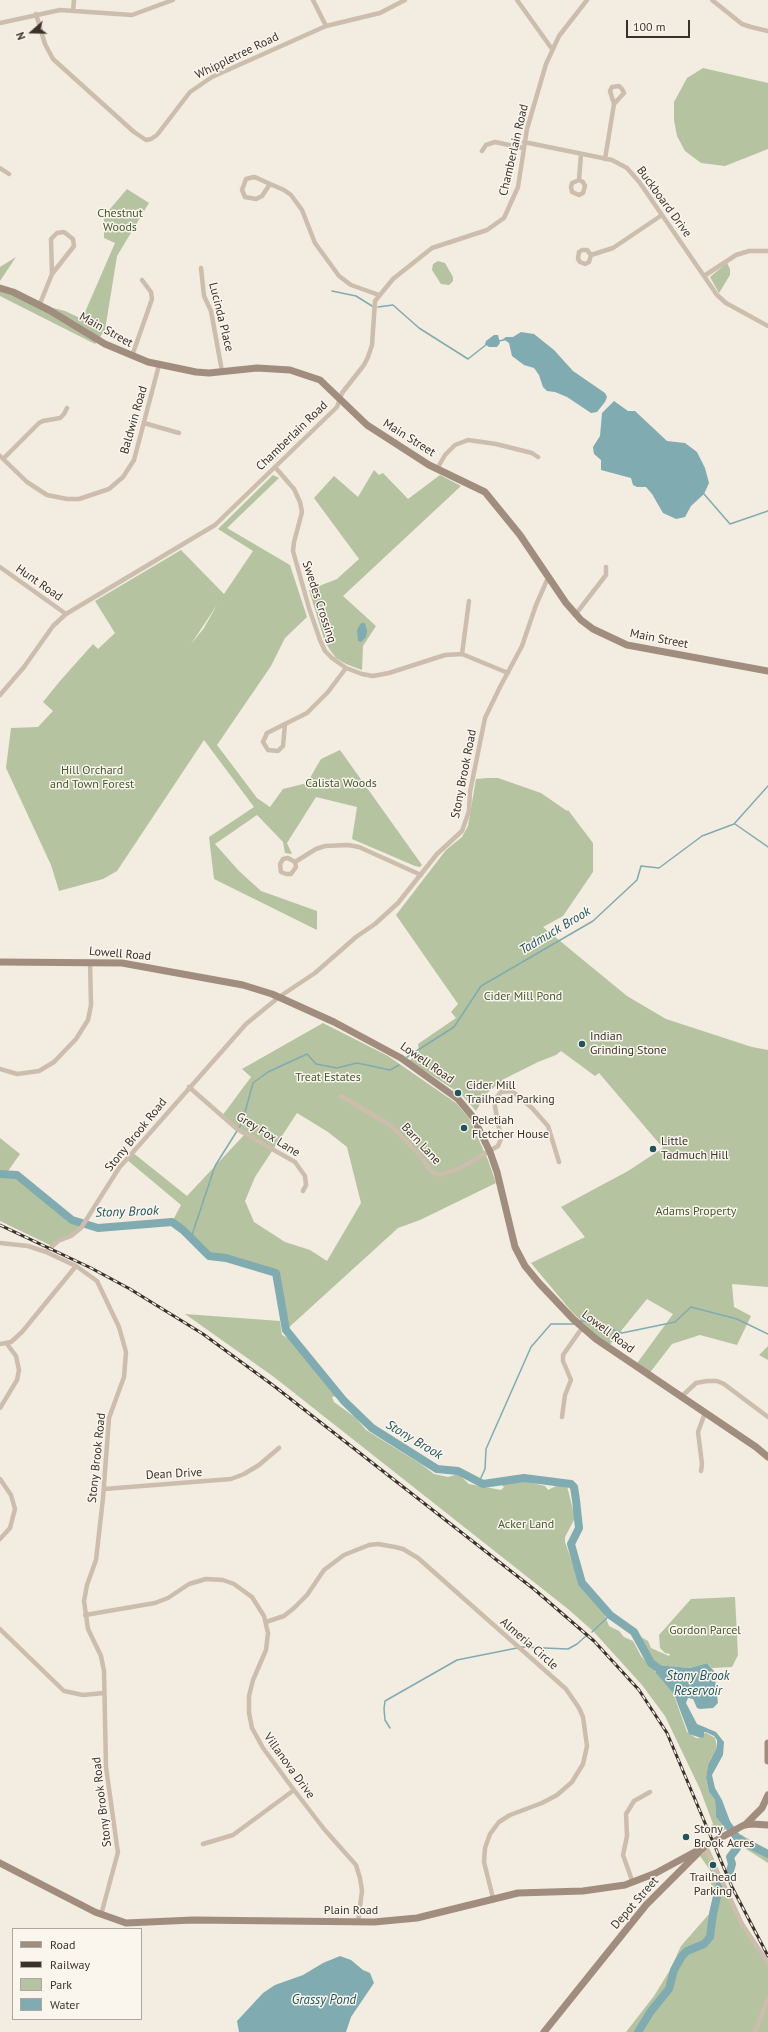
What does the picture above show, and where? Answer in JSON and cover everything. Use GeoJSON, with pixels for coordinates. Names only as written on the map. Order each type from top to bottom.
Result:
{"type":"FeatureCollection","features":[{"type":"Feature","properties":{"kind":"main road","name":"Main Street"},"geometry":{"type":"LineString","coordinates":[[0,288],[14,292],[104,344],[132,356],[159,365],[196,372],[222,372],[257,368],[290,370],[320,380],[367,425],[437,469],[478,488],[490,498],[520,535],[548,578],[575,614],[593,630],[627,645],[768,671]]}},
{"type":"Feature","properties":{"kind":"main road","name":"Lowell Road"},"geometry":{"type":"LineString","coordinates":[[0,962],[90,962],[134,964],[243,985],[279,997],[334,1022],[392,1052],[446,1089],[467,1109],[490,1152],[504,1194],[514,1243],[520,1257],[530,1273],[582,1328],[756,1447],[768,1457]]}},
{"type":"Feature","properties":{"kind":"main road"},"geometry":{"type":"LineString","coordinates":[[768,1743],[768,1761]]}},
{"type":"Feature","properties":{"kind":"main road","name":"Depot Street"},"geometry":{"type":"LineString","coordinates":[[544,2032],[646,1905],[704,1847],[741,1827],[762,1808],[768,1796]]}},
{"type":"Feature","properties":{"kind":"main road"},"geometry":{"type":"LineString","coordinates":[[741,1827],[752,1824],[768,1825]]}},
{"type":"Feature","properties":{"kind":"main road","name":"Plain Road"},"geometry":{"type":"LineString","coordinates":[[0,1863],[101,1915],[120,1922],[134,1923],[193,1920],[358,1922],[417,1918],[493,1898],[535,1891],[608,1888],[634,1883],[704,1847]]}},
{"type":"Feature","properties":{"kind":"street"},"geometry":{"type":"LineString","coordinates":[[73,11],[74,0]]}},
{"type":"Feature","properties":{"kind":"street"},"geometry":{"type":"LineString","coordinates":[[0,23],[60,10],[132,15],[173,0]]}},
{"type":"Feature","properties":{"kind":"street"},"geometry":{"type":"LineString","coordinates":[[313,0],[326,26]]}},
{"type":"Feature","properties":{"kind":"street","name":"Whippletree Road"},"geometry":{"type":"LineString","coordinates":[[36,14],[45,44],[53,59],[134,132],[146,140],[157,135],[190,92],[199,84],[287,42],[326,26],[380,13],[405,0]]}},
{"type":"Feature","properties":{"kind":"street"},"geometry":{"type":"LineString","coordinates":[[517,0],[552,49]]}},
{"type":"Feature","properties":{"kind":"street","name":"Chamberlain Road"},"geometry":{"type":"LineString","coordinates":[[0,695],[24,667],[53,626],[66,614],[215,525],[337,407],[342,393],[364,365],[371,351],[374,307],[378,295],[393,279],[427,250],[446,242],[487,230],[504,218],[518,187],[524,142],[533,105],[552,49],[587,0]]}},
{"type":"Feature","properties":{"kind":"street"},"geometry":{"type":"LineString","coordinates":[[712,0],[742,24],[768,30]]}},
{"type":"Feature","properties":{"kind":"street"},"geometry":{"type":"LineString","coordinates":[[605,159],[614,104]]}},
{"type":"Feature","properties":{"kind":"street"},"geometry":{"type":"LineString","coordinates":[[482,151],[486,145],[493,142],[523,148]]}},
{"type":"Feature","properties":{"kind":"street","name":"Buckboard Drive"},"geometry":{"type":"LineString","coordinates":[[524,142],[605,159],[618,163],[633,173],[723,301],[768,326]]}},
{"type":"Feature","properties":{"kind":"street"},"geometry":{"type":"LineString","coordinates":[[578,180],[581,154]]}},
{"type":"Feature","properties":{"kind":"street"},"geometry":{"type":"LineString","coordinates":[[0,168],[10,174]]}},
{"type":"Feature","properties":{"kind":"street"},"geometry":{"type":"LineString","coordinates":[[270,184],[262,196],[256,199],[245,197],[242,190],[243,182],[250,177],[257,178],[270,184],[288,193],[298,202],[315,243],[341,278],[351,285],[378,295]]}},
{"type":"Feature","properties":{"kind":"street"},"geometry":{"type":"LineString","coordinates":[[591,255],[613,248],[662,215]]}},
{"type":"Feature","properties":{"kind":"street"},"geometry":{"type":"LineString","coordinates":[[39,306],[52,274],[74,246],[73,239],[64,232],[56,233],[51,239],[52,274]]}},
{"type":"Feature","properties":{"kind":"street"},"geometry":{"type":"LineString","coordinates":[[704,276],[736,255],[749,251],[768,251]]}},
{"type":"Feature","properties":{"kind":"street","name":"Lucinda Place"},"geometry":{"type":"LineString","coordinates":[[200,268],[204,296],[211,311],[222,372]]}},
{"type":"Feature","properties":{"kind":"street"},"geometry":{"type":"LineString","coordinates":[[132,356],[152,299],[151,292],[142,280]]}},
{"type":"Feature","properties":{"kind":"street","name":"Baldwin Road"},"geometry":{"type":"LineString","coordinates":[[2,458],[27,482],[47,495],[67,499],[90,497],[109,489],[123,477],[129,469],[138,448],[159,365]]}},
{"type":"Feature","properties":{"kind":"street"},"geometry":{"type":"LineString","coordinates":[[2,458],[39,423],[42,421],[60,418],[67,408]]}},
{"type":"Feature","properties":{"kind":"street"},"geometry":{"type":"LineString","coordinates":[[144,423],[179,433]]}},
{"type":"Feature","properties":{"kind":"street"},"geometry":{"type":"LineString","coordinates":[[437,469],[445,455],[455,445],[468,440],[496,444],[532,453],[538,457]]}},
{"type":"Feature","properties":{"kind":"street","name":"Swedes Crossing"},"geometry":{"type":"LineString","coordinates":[[275,467],[294,490],[300,502],[302,512],[293,551],[311,614],[325,651],[346,668],[362,674],[373,676],[389,673],[445,655],[462,654],[508,673]]}},
{"type":"Feature","properties":{"kind":"street","name":"Hunt Road"},"geometry":{"type":"LineString","coordinates":[[0,567],[66,614]]}},
{"type":"Feature","properties":{"kind":"street"},"geometry":{"type":"LineString","coordinates":[[575,614],[606,575],[606,567]]}},
{"type":"Feature","properties":{"kind":"street","name":"Stony Brook Road"},"geometry":{"type":"LineString","coordinates":[[101,1915],[118,1852],[106,1767],[104,1665],[88,1629],[85,1615],[85,1596],[96,1560],[104,1489],[109,1418],[124,1377],[126,1352],[119,1327],[97,1281],[76,1266],[46,1252],[58,1241],[71,1236],[81,1228],[98,1204],[119,1168],[246,1024],[279,997],[315,973],[356,937],[375,924],[398,903],[437,854],[458,837],[465,824],[485,718],[522,646],[536,605],[548,578]]}},
{"type":"Feature","properties":{"kind":"street"},"geometry":{"type":"LineString","coordinates":[[462,654],[469,601]]}},
{"type":"Feature","properties":{"kind":"street"},"geometry":{"type":"LineString","coordinates":[[285,724],[283,746],[278,751],[268,750],[264,745],[264,736],[285,724],[312,709],[346,668]]}},
{"type":"Feature","properties":{"kind":"street"},"geometry":{"type":"LineString","coordinates":[[295,862],[325,846],[348,845],[359,847],[421,875]]}},
{"type":"Feature","properties":{"kind":"street"},"geometry":{"type":"LineString","coordinates":[[0,1069],[17,1074],[39,1071],[54,1062],[76,1039],[88,1020],[91,1005],[90,962]]}},
{"type":"Feature","properties":{"kind":"street","name":"Grey Fox Lane"},"geometry":{"type":"LineString","coordinates":[[189,1087],[237,1129],[290,1158],[300,1166],[306,1182],[303,1190]]}},
{"type":"Feature","properties":{"kind":"street"},"geometry":{"type":"LineString","coordinates":[[490,1152],[497,1147],[500,1141],[494,1101],[499,1093],[510,1090],[521,1098],[548,1126],[559,1162]]}},
{"type":"Feature","properties":{"kind":"street","name":"Barn Lane"},"geometry":{"type":"LineString","coordinates":[[341,1096],[390,1125],[420,1155],[429,1169],[438,1175],[443,1175],[462,1167],[490,1152]]}},
{"type":"Feature","properties":{"kind":"street"},"geometry":{"type":"LineString","coordinates":[[0,1243],[28,1246],[46,1252]]}},
{"type":"Feature","properties":{"kind":"street"},"geometry":{"type":"LineString","coordinates":[[0,1344],[7,1344],[11,1342],[29,1324],[76,1266]]}},
{"type":"Feature","properties":{"kind":"street"},"geometry":{"type":"LineString","coordinates":[[562,1417],[565,1395],[569,1388],[570,1378],[563,1363],[563,1355],[582,1328]]}},
{"type":"Feature","properties":{"kind":"street"},"geometry":{"type":"LineString","coordinates":[[0,1408],[17,1380],[19,1370],[16,1356],[7,1344]]}},
{"type":"Feature","properties":{"kind":"street"},"geometry":{"type":"LineString","coordinates":[[681,1397],[696,1383],[717,1381],[724,1384],[768,1417]]}},
{"type":"Feature","properties":{"kind":"street"},"geometry":{"type":"LineString","coordinates":[[701,1471],[702,1464],[698,1432],[705,1413]]}},
{"type":"Feature","properties":{"kind":"street","name":"Dean Drive"},"geometry":{"type":"LineString","coordinates":[[104,1489],[208,1482],[230,1479],[244,1474],[279,1448]]}},
{"type":"Feature","properties":{"kind":"street"},"geometry":{"type":"LineString","coordinates":[[0,1479],[11,1495],[15,1509],[10,1528],[0,1539]]}},
{"type":"Feature","properties":{"kind":"street","name":"Almeria Circle"},"geometry":{"type":"LineString","coordinates":[[266,1622],[284,1616],[294,1608],[307,1595],[324,1570],[344,1555],[369,1545],[378,1544],[395,1547],[403,1549],[418,1558],[566,1689],[579,1708],[586,1727],[587,1746],[583,1764],[572,1782],[557,1795],[542,1803],[504,1818],[490,1834],[485,1848],[484,1862],[493,1898]]}},
{"type":"Feature","properties":{"kind":"street","name":"Villanova Drive"},"geometry":{"type":"LineString","coordinates":[[85,1615],[160,1602],[189,1584],[212,1579],[228,1582],[244,1589],[259,1606],[266,1622],[267,1644],[250,1688],[249,1713],[255,1735],[324,1829],[356,1866],[362,1891],[358,1922]]}},
{"type":"Feature","properties":{"kind":"street"},"geometry":{"type":"LineString","coordinates":[[0,1629],[64,1690],[83,1695],[104,1693]]}},
{"type":"Feature","properties":{"kind":"street"},"geometry":{"type":"LineString","coordinates":[[203,1844],[233,1835],[294,1790]]}},
{"type":"Feature","properties":{"kind":"street"},"geometry":{"type":"LineString","coordinates":[[634,1883],[623,1855],[628,1833],[626,1814],[634,1801],[650,1792]]}},
{"type":"Feature","properties":{"kind":"street"},"geometry":{"type":"LineString","coordinates":[[704,1847],[742,1924],[768,1963]]}},
{"type":"Feature","properties":{"kind":"street"},"geometry":{"type":"LineString","coordinates":[[755,2032],[768,1998]]}},
{"type":"Feature","properties":{"kind":"green space"},"geometry":{"type":"Polygon","coordinates":[[[703,68],[768,83],[768,149],[725,166],[701,163],[685,151],[677,136],[674,120],[674,102],[687,78],[703,68]]]}},
{"type":"Feature","properties":{"kind":"green space","name":"Chestnut Woods"},"geometry":{"type":"Polygon","coordinates":[[[127,189],[149,203],[117,256],[105,330],[95,344],[0,296],[0,285],[38,304],[65,311],[82,319],[115,243],[104,238],[104,216],[127,189]]]}},
{"type":"Feature","properties":{"kind":"green space"},"geometry":{"type":"Polygon","coordinates":[[[16,257],[0,281],[0,267],[16,257]]]}},
{"type":"Feature","properties":{"kind":"green space"},"geometry":{"type":"Polygon","coordinates":[[[438,261],[445,263],[453,277],[453,281],[449,285],[441,284],[432,270],[433,264],[438,261]]]}},
{"type":"Feature","properties":{"kind":"green space"},"geometry":{"type":"Polygon","coordinates":[[[727,263],[730,269],[730,275],[719,293],[710,277],[727,263]]]}},
{"type":"Feature","properties":{"kind":"green space"},"geometry":{"type":"Polygon","coordinates":[[[374,470],[379,475],[383,473],[408,499],[440,475],[461,486],[343,596],[376,626],[363,646],[362,670],[346,664],[336,658],[330,650],[325,642],[309,590],[337,579],[359,559],[314,498],[334,476],[358,497],[374,470]]]}},
{"type":"Feature","properties":{"kind":"green space","name":"Hill Orchard and Town Forest"},"geometry":{"type":"Polygon","coordinates":[[[273,475],[279,478],[227,528],[290,565],[307,617],[285,638],[271,666],[217,745],[257,798],[270,807],[283,789],[307,783],[321,759],[340,750],[422,865],[420,867],[415,866],[352,839],[357,807],[316,797],[287,843],[292,854],[285,853],[283,842],[257,815],[215,844],[239,871],[261,891],[317,911],[317,930],[214,879],[209,837],[254,807],[204,740],[117,871],[103,879],[59,891],[51,865],[6,768],[11,728],[38,727],[53,711],[43,702],[60,681],[93,644],[98,649],[115,633],[95,601],[181,550],[224,594],[253,551],[218,529],[273,475]],[[217,605],[191,644],[204,628],[217,605]]]}},
{"type":"Feature","properties":{"kind":"green space","name":"Cider Mill Pond"},"geometry":{"type":"Polygon","coordinates":[[[498,778],[541,793],[567,811],[568,810],[593,843],[593,872],[563,916],[543,927],[627,996],[666,1019],[752,1047],[768,1050],[768,1287],[732,1284],[734,1307],[751,1316],[737,1345],[700,1335],[672,1344],[648,1375],[635,1366],[673,1314],[647,1299],[608,1347],[572,1312],[531,1263],[585,1237],[561,1207],[628,1171],[663,1148],[599,1073],[595,1076],[561,1051],[556,1055],[504,1079],[486,1094],[476,1111],[461,1094],[409,1061],[419,1052],[418,1044],[456,1018],[451,1012],[458,1004],[396,915],[446,850],[462,837],[468,826],[476,779],[498,778]]]}},
{"type":"Feature","properties":{"kind":"green space","name":"Treat Estates"},"geometry":{"type":"Polygon","coordinates":[[[323,1023],[388,1056],[456,1103],[469,1118],[488,1160],[496,1183],[420,1220],[398,1228],[286,1330],[276,1273],[226,1258],[209,1256],[172,1222],[181,1205],[126,1159],[132,1152],[187,1196],[245,1134],[222,1116],[251,1077],[242,1069],[323,1023]],[[297,1113],[255,1177],[245,1201],[254,1222],[285,1242],[310,1250],[327,1261],[361,1203],[347,1147],[328,1132],[297,1113]]]}},
{"type":"Feature","properties":{"kind":"green space"},"geometry":{"type":"Polygon","coordinates":[[[0,1138],[20,1154],[6,1174],[17,1175],[81,1228],[52,1246],[0,1221],[0,1138]]]}},
{"type":"Feature","properties":{"kind":"green space","name":"Acker Land"},"geometry":{"type":"Polygon","coordinates":[[[185,1314],[280,1321],[282,1335],[290,1339],[316,1372],[334,1391],[336,1396],[332,1397],[334,1402],[356,1418],[366,1430],[421,1464],[434,1474],[448,1477],[458,1474],[469,1484],[501,1490],[504,1487],[499,1483],[502,1481],[525,1481],[545,1486],[548,1490],[558,1485],[567,1486],[575,1518],[565,1537],[565,1542],[579,1581],[602,1608],[609,1626],[619,1631],[624,1637],[633,1641],[641,1656],[672,1690],[687,1732],[696,1738],[702,1738],[705,1732],[715,1738],[717,1747],[708,1765],[706,1779],[709,1792],[715,1800],[716,1817],[726,1829],[717,1835],[711,1827],[713,1824],[700,1789],[665,1716],[642,1685],[594,1632],[568,1609],[274,1377],[185,1314]]]}},
{"type":"Feature","properties":{"kind":"green space"},"geometry":{"type":"Polygon","coordinates":[[[768,1346],[768,1360],[759,1355],[768,1346]]]}},
{"type":"Feature","properties":{"kind":"green space","name":"Gordon Parcel"},"geometry":{"type":"Polygon","coordinates":[[[735,1597],[738,1655],[732,1667],[712,1668],[707,1663],[690,1668],[656,1665],[641,1637],[648,1641],[651,1648],[669,1656],[670,1654],[665,1653],[660,1648],[659,1635],[691,1599],[735,1597]]]}},
{"type":"Feature","properties":{"kind":"green space"},"geometry":{"type":"Polygon","coordinates":[[[738,1833],[768,1850],[768,1863],[743,1847],[738,1833]]]}},
{"type":"Feature","properties":{"kind":"green space"},"geometry":{"type":"Polygon","coordinates":[[[709,1848],[738,1913],[768,1965],[768,2032],[626,2032],[654,1996],[670,1970],[681,1946],[709,1914],[714,1892],[708,1875],[712,1873],[700,1856],[709,1848]]]}},
{"type":"Feature","properties":{"kind":"water"},"geometry":{"type":"Polygon","coordinates":[[[521,332],[534,334],[554,350],[573,371],[605,393],[607,397],[605,402],[597,412],[591,413],[567,397],[555,392],[547,391],[543,387],[539,375],[534,368],[524,365],[512,356],[509,343],[503,339],[506,337],[513,337],[521,332]]]}},
{"type":"Feature","properties":{"kind":"water"},"geometry":{"type":"Polygon","coordinates":[[[494,335],[498,335],[500,343],[497,347],[489,347],[485,344],[486,341],[494,335]]]}},
{"type":"Feature","properties":{"kind":"water"},"geometry":{"type":"Polygon","coordinates":[[[614,401],[628,411],[635,411],[667,441],[685,443],[697,452],[705,468],[709,483],[704,494],[691,506],[685,517],[676,519],[663,513],[646,487],[637,487],[633,485],[631,478],[601,470],[601,460],[594,454],[593,447],[600,436],[602,413],[614,401]]]}},
{"type":"Feature","properties":{"kind":"water"},"geometry":{"type":"Polygon","coordinates":[[[361,623],[365,623],[367,631],[366,637],[361,642],[358,641],[357,630],[361,623]]]}},
{"type":"Feature","properties":{"kind":"water","name":"Stony Brook Reservoir"},"geometry":{"type":"Polygon","coordinates":[[[707,1663],[714,1671],[718,1703],[713,1708],[700,1709],[697,1708],[693,1699],[688,1698],[686,1703],[697,1724],[716,1732],[724,1742],[723,1755],[712,1775],[715,1788],[722,1800],[731,1824],[725,1828],[716,1817],[715,1800],[709,1792],[706,1778],[708,1765],[717,1747],[717,1740],[714,1736],[706,1732],[704,1732],[704,1737],[701,1738],[689,1734],[674,1694],[656,1673],[657,1665],[690,1668],[707,1663]]]}},
{"type":"Feature","properties":{"kind":"water","name":"Grassy Pond"},"geometry":{"type":"Polygon","coordinates":[[[340,1956],[351,1960],[363,1970],[370,1973],[374,1983],[351,2017],[346,2032],[239,2032],[237,2021],[263,1993],[275,1985],[303,1975],[323,1963],[340,1956]]]}},
{"type":"Feature","properties":{"kind":"waterway"},"geometry":{"type":"LineString","coordinates":[[332,291],[356,296],[372,306]]}},
{"type":"Feature","properties":{"kind":"waterway"},"geometry":{"type":"LineString","coordinates":[[378,307],[393,305],[419,328],[468,359],[487,344]]}},
{"type":"Feature","properties":{"kind":"waterway"},"geometry":{"type":"LineString","coordinates":[[498,341],[504,340]]}},
{"type":"Feature","properties":{"kind":"waterway"},"geometry":{"type":"LineString","coordinates":[[704,494],[730,524],[768,511]]}},
{"type":"Feature","properties":{"kind":"waterway","name":"Tadmuck Brook"},"geometry":{"type":"LineString","coordinates":[[407,1057],[454,1027],[481,986],[593,921],[637,880],[641,866],[659,868],[702,836],[734,824],[768,786]]}},
{"type":"Feature","properties":{"kind":"waterway"},"geometry":{"type":"LineString","coordinates":[[735,824],[768,847]]}},
{"type":"Feature","properties":{"kind":"waterway","name":"Tadmuck Brook"},"geometry":{"type":"LineString","coordinates":[[191,1238],[215,1166],[242,1123],[253,1083],[268,1072],[307,1054],[316,1064],[337,1068],[357,1063],[390,1070],[399,1065]]}},
{"type":"Feature","properties":{"kind":"waterway","name":"Stony Brook"},"geometry":{"type":"LineString","coordinates":[[0,1174],[17,1175],[72,1220],[98,1228],[172,1222],[183,1230],[209,1256],[226,1258],[276,1273],[286,1330],[344,1401],[372,1428],[437,1469],[458,1471],[483,1484],[524,1478],[571,1484],[574,1487],[579,1528],[571,1544],[582,1583],[610,1615],[634,1632],[651,1663],[659,1669],[666,1671]]}},
{"type":"Feature","properties":{"kind":"waterway"},"geometry":{"type":"LineString","coordinates":[[580,1321],[591,1322],[622,1333],[675,1322],[691,1307],[737,1319],[768,1334]]}},
{"type":"Feature","properties":{"kind":"waterway"},"geometry":{"type":"LineString","coordinates":[[479,1482],[485,1469],[486,1449],[531,1347],[551,1324],[574,1324]]}},
{"type":"Feature","properties":{"kind":"waterway"},"geometry":{"type":"LineString","coordinates":[[592,1632],[610,1615]]}},
{"type":"Feature","properties":{"kind":"waterway"},"geometry":{"type":"LineString","coordinates":[[521,1647],[568,1649],[577,1644],[586,1636]]}},
{"type":"Feature","properties":{"kind":"waterway"},"geometry":{"type":"LineString","coordinates":[[390,1728],[385,1720],[385,1701],[457,1660],[517,1648]]}},
{"type":"Feature","properties":{"kind":"waterway","name":"Stony Brook"},"geometry":{"type":"LineString","coordinates":[[722,1817],[738,1839],[768,1854]]}},
{"type":"Feature","properties":{"kind":"waterway"},"geometry":{"type":"LineString","coordinates":[[730,1871],[732,1864],[730,1857],[737,1848],[740,1839]]}},
{"type":"Feature","properties":{"kind":"waterway"},"geometry":{"type":"LineString","coordinates":[[638,2032],[651,2011],[669,1989],[674,1970],[682,1956],[687,1951],[704,1944],[710,1937],[713,1914],[720,1884]]}},
{"type":"Feature","properties":{"kind":"railway"},"geometry":{"type":"LineString","coordinates":[[0,1225],[91,1268],[130,1289],[203,1334],[274,1386],[535,1590],[594,1641],[639,1690],[667,1733],[732,1887],[768,1956]]}},
{"type":"Feature","properties":{"kind":"place","name":"Indian Grinding Stone"},"geometry":{"type":"Point","coordinates":[582,1044]}},
{"type":"Feature","properties":{"kind":"place","name":"Cider Mill Trailhead Parking"},"geometry":{"type":"Point","coordinates":[458,1093]}},
{"type":"Feature","properties":{"kind":"place","name":"Peletiah Fletcher House"},"geometry":{"type":"Point","coordinates":[464,1128]}},
{"type":"Feature","properties":{"kind":"place","name":"Little Tadmuch Hill"},"geometry":{"type":"Point","coordinates":[653,1149]}},
{"type":"Feature","properties":{"kind":"place","name":"Stony Brook Acres"},"geometry":{"type":"Point","coordinates":[686,1837]}},
{"type":"Feature","properties":{"kind":"place","name":"Trailhead Parking"},"geometry":{"type":"Point","coordinates":[713,1865]}},
{"type":"Feature","properties":{"kind":"park label","name":"Calista Woods"},"geometry":{"type":"Point","coordinates":[341,784]}},
{"type":"Feature","properties":{"kind":"park label","name":"Adams Property"},"geometry":{"type":"Point","coordinates":[696,1212]}}]}
